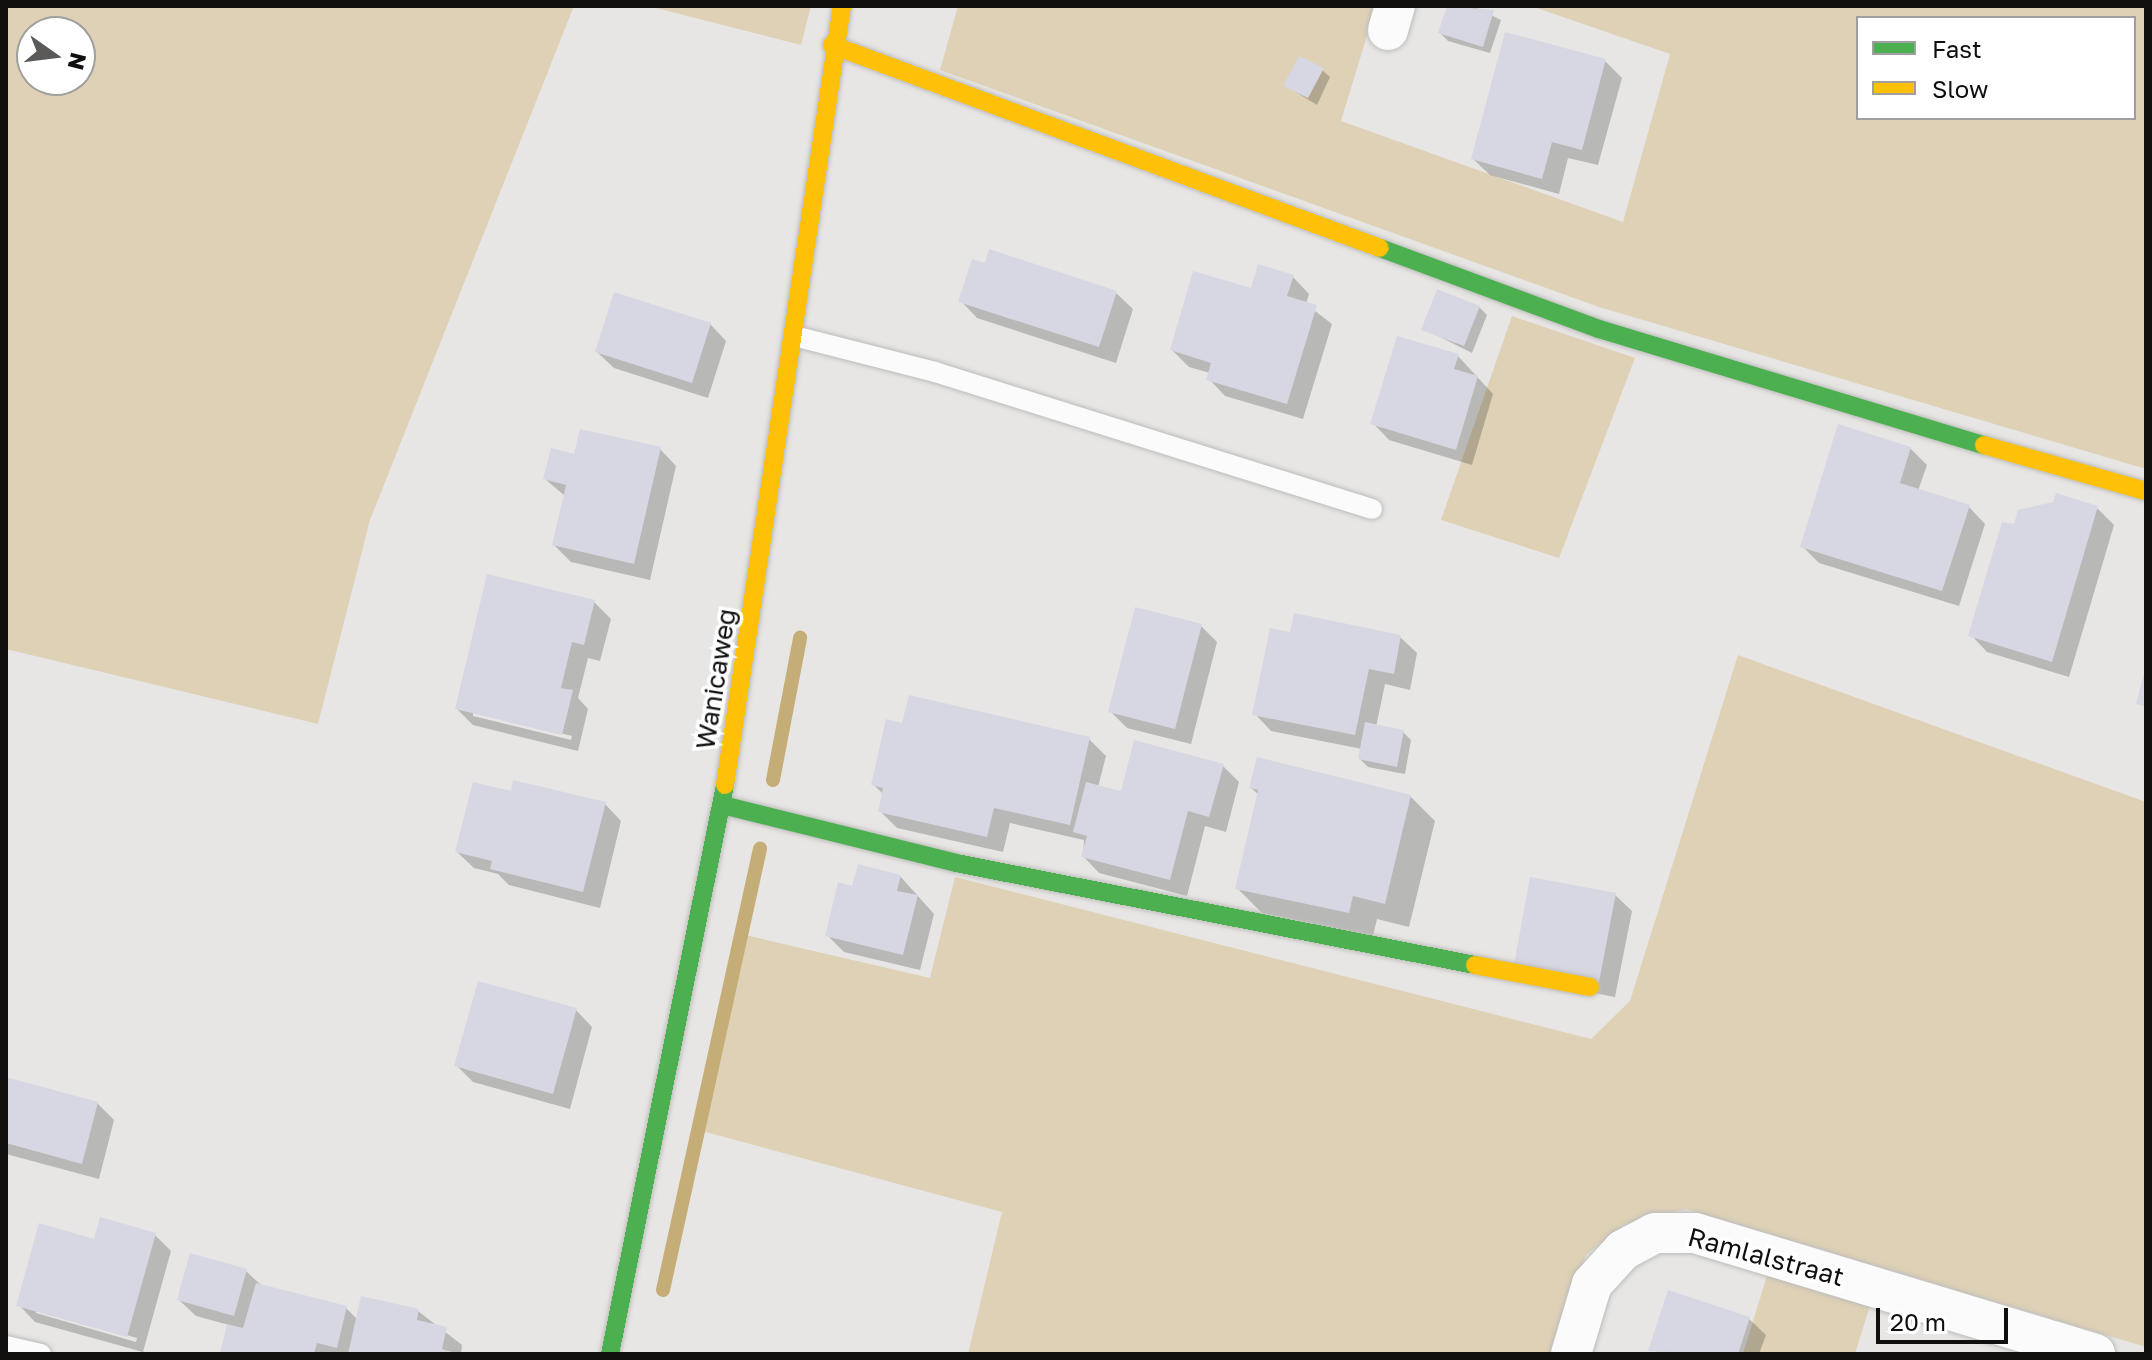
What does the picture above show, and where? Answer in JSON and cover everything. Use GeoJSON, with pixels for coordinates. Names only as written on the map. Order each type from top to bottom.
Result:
{"type":"FeatureCollection","features":[{"type":"Feature","properties":{"kind":"street","name":"Wanicaweg"},"geometry":{"type":"LineString","coordinates":[[610,1354],[722,805],[794,336],[832,45],[842,6]]}},
{"type":"Feature","properties":{"kind":"street"},"geometry":{"type":"LineString","coordinates":[[832,45],[1599,329],[1803,394],[2146,491]]}},
{"type":"Feature","properties":{"kind":"street"},"geometry":{"type":"LineString","coordinates":[[722,805],[956,863],[1590,987]]}},
{"type":"Feature","properties":{"kind":"street","name":"Ramlalstraat"},"geometry":{"type":"LineString","coordinates":[[1571,1354],[1592,1284],[1623,1250],[1655,1233],[1695,1233],[2095,1354]]}},
{"type":"Feature","properties":{"kind":"lane"},"geometry":{"type":"LineString","coordinates":[[794,336],[935,372],[1372,509]]}},
{"type":"Feature","properties":{"kind":"lane"},"geometry":{"type":"LineString","coordinates":[[6,1346],[41,1354]]}},
{"type":"Feature","properties":{"kind":"shaded area"},"geometry":{"type":"Polygon","coordinates":[[[6,6],[574,6],[370,520],[318,724],[6,649],[6,6]]]}},
{"type":"Feature","properties":{"kind":"shaded area"},"geometry":{"type":"Polygon","coordinates":[[[648,6],[811,6],[801,45],[648,6]]]}},
{"type":"Feature","properties":{"kind":"shaded area"},"geometry":{"type":"Polygon","coordinates":[[[958,6],[1376,6],[1341,121],[1623,222],[1670,54],[1531,6],[2146,6],[2146,469],[1599,307],[940,70],[958,6]]]}},
{"type":"Feature","properties":{"kind":"shaded area"},"geometry":{"type":"Polygon","coordinates":[[[1512,316],[1635,358],[1559,558],[1441,520],[1512,316]]]}},
{"type":"Feature","properties":{"kind":"shaded area"},"geometry":{"type":"Polygon","coordinates":[[[1738,655],[2146,802],[2146,1347],[1686,1209],[1625,1224],[1586,1255],[1552,1354],[968,1354],[1002,1212],[698,1130],[741,934],[930,978],[955,877],[1591,1039],[1630,1001],[1738,655]]]}},
{"type":"Feature","properties":{"kind":"shaded area"},"geometry":{"type":"Polygon","coordinates":[[[1769,1269],[1871,1302],[1855,1354],[1743,1354],[1769,1269]]]}},
{"type":"Feature","properties":{"kind":"building"},"geometry":{"type":"Polygon","coordinates":[[[1447,6],[1494,10],[1483,47],[1438,33],[1447,6]]]}},
{"type":"Feature","properties":{"kind":"building"},"geometry":{"type":"Polygon","coordinates":[[[1505,32],[1606,59],[1582,150],[1552,142],[1542,179],[1471,159],[1505,32]]]}},
{"type":"Feature","properties":{"kind":"building"},"geometry":{"type":"Polygon","coordinates":[[[1299,56],[1324,68],[1308,98],[1283,86],[1299,56]]]}},
{"type":"Feature","properties":{"kind":"building"},"geometry":{"type":"Polygon","coordinates":[[[989,249],[1117,291],[1099,347],[958,302],[972,259],[985,263],[989,249]]]}},
{"type":"Feature","properties":{"kind":"building"},"geometry":{"type":"Polygon","coordinates":[[[1258,264],[1294,275],[1287,296],[1317,305],[1287,404],[1206,380],[1211,363],[1170,350],[1193,271],[1251,288],[1258,264]]]}},
{"type":"Feature","properties":{"kind":"building"},"geometry":{"type":"Polygon","coordinates":[[[1437,289],[1480,306],[1464,346],[1421,330],[1437,289]]]}},
{"type":"Feature","properties":{"kind":"building"},"geometry":{"type":"Polygon","coordinates":[[[614,292],[711,323],[692,383],[595,352],[614,292]]]}},
{"type":"Feature","properties":{"kind":"building"},"geometry":{"type":"Polygon","coordinates":[[[1397,336],[1459,354],[1454,369],[1478,376],[1456,450],[1370,424],[1397,336]]]}},
{"type":"Feature","properties":{"kind":"building"},"geometry":{"type":"Polygon","coordinates":[[[1838,424],[1911,447],[1900,483],[1970,505],[1942,591],[1800,547],[1838,424]]]}},
{"type":"Feature","properties":{"kind":"building"},"geometry":{"type":"Polygon","coordinates":[[[580,429],[661,447],[634,564],[552,545],[566,485],[543,479],[551,448],[574,454],[580,429]]]}},
{"type":"Feature","properties":{"kind":"building"},"geometry":{"type":"Polygon","coordinates":[[[2056,493],[2098,506],[2052,662],[1968,636],[2002,522],[2014,524],[2018,510],[2053,502],[2056,493]]]}},
{"type":"Feature","properties":{"kind":"building"},"geometry":{"type":"Polygon","coordinates":[[[487,574],[595,600],[584,645],[572,642],[561,688],[573,690],[562,735],[455,709],[487,574]]]}},
{"type":"Feature","properties":{"kind":"building"},"geometry":{"type":"Polygon","coordinates":[[[1135,607],[1202,624],[1175,729],[1108,712],[1135,607]]]}},
{"type":"Feature","properties":{"kind":"building"},"geometry":{"type":"Polygon","coordinates":[[[1294,613],[1401,635],[1394,674],[1369,669],[1355,735],[1252,715],[1270,628],[1290,632],[1294,613]]]}},
{"type":"Feature","properties":{"kind":"building"},"geometry":{"type":"Polygon","coordinates":[[[2146,670],[2146,707],[2136,704],[2146,670]]]}},
{"type":"Feature","properties":{"kind":"building"},"geometry":{"type":"Polygon","coordinates":[[[909,695],[1090,737],[1070,825],[994,808],[987,837],[878,812],[883,788],[871,785],[886,719],[902,723],[909,695]]]}},
{"type":"Feature","properties":{"kind":"building"},"geometry":{"type":"Polygon","coordinates":[[[1365,722],[1404,730],[1397,767],[1358,759],[1365,722]]]}},
{"type":"Feature","properties":{"kind":"building"},"geometry":{"type":"Polygon","coordinates":[[[1134,740],[1224,764],[1209,817],[1188,811],[1170,880],[1081,857],[1087,836],[1073,832],[1086,782],[1121,791],[1134,740]]]}},
{"type":"Feature","properties":{"kind":"building"},"geometry":{"type":"Polygon","coordinates":[[[1257,757],[1411,795],[1385,904],[1353,896],[1349,913],[1235,889],[1258,790],[1249,788],[1257,757]]]}},
{"type":"Feature","properties":{"kind":"building"},"geometry":{"type":"Polygon","coordinates":[[[513,780],[606,802],[583,892],[490,869],[492,861],[455,852],[473,782],[511,791],[513,780]]]}},
{"type":"Feature","properties":{"kind":"building"},"geometry":{"type":"Polygon","coordinates":[[[858,864],[901,875],[897,891],[918,895],[903,955],[825,936],[838,882],[852,886],[858,864]]]}},
{"type":"Feature","properties":{"kind":"building"},"geometry":{"type":"Polygon","coordinates":[[[1530,877],[1616,893],[1599,982],[1514,965],[1530,877]]]}},
{"type":"Feature","properties":{"kind":"building"},"geometry":{"type":"Polygon","coordinates":[[[478,981],[577,1008],[553,1094],[454,1066],[478,981]]]}},
{"type":"Feature","properties":{"kind":"building"},"geometry":{"type":"Polygon","coordinates":[[[6,1077],[98,1102],[82,1164],[6,1143],[6,1077]]]}},
{"type":"Feature","properties":{"kind":"building"},"geometry":{"type":"Polygon","coordinates":[[[100,1217],[156,1233],[127,1337],[16,1306],[39,1223],[94,1239],[100,1217]]]}},
{"type":"Feature","properties":{"kind":"building"},"geometry":{"type":"Polygon","coordinates":[[[190,1253],[247,1269],[234,1316],[177,1300],[190,1253]]]}},
{"type":"Feature","properties":{"kind":"building"},"geometry":{"type":"Polygon","coordinates":[[[256,1283],[347,1306],[337,1348],[317,1343],[314,1354],[220,1354],[227,1324],[243,1328],[256,1283]]]}},
{"type":"Feature","properties":{"kind":"building"},"geometry":{"type":"Polygon","coordinates":[[[1668,1290],[1750,1317],[1738,1354],[1648,1351],[1668,1290]]]}},
{"type":"Feature","properties":{"kind":"building"},"geometry":{"type":"Polygon","coordinates":[[[361,1296],[419,1309],[417,1320],[447,1327],[442,1349],[459,1354],[348,1354],[361,1296]]]}},
{"type":"Feature","properties":{"kind":"waterway"},"geometry":{"type":"LineString","coordinates":[[773,780],[800,638]]}},
{"type":"Feature","properties":{"kind":"waterway"},"geometry":{"type":"LineString","coordinates":[[663,1290],[760,849]]}},
{"type":"Feature","properties":{"kind":"traffic: fast"},"geometry":{"type":"LineString","coordinates":[[1380,248],[1599,329],[1984,445]]}},
{"type":"Feature","properties":{"kind":"traffic: fast"},"geometry":{"type":"LineString","coordinates":[[610,1354],[725,785]]}},
{"type":"Feature","properties":{"kind":"traffic: fast"},"geometry":{"type":"LineString","coordinates":[[722,805],[956,863],[1475,965]]}},
{"type":"Feature","properties":{"kind":"traffic: slow"},"geometry":{"type":"LineString","coordinates":[[725,785],[842,6]]}},
{"type":"Feature","properties":{"kind":"traffic: slow"},"geometry":{"type":"LineString","coordinates":[[832,45],[1380,248]]}},
{"type":"Feature","properties":{"kind":"traffic: slow"},"geometry":{"type":"LineString","coordinates":[[1984,445],[2146,491]]}},
{"type":"Feature","properties":{"kind":"traffic: slow"},"geometry":{"type":"LineString","coordinates":[[1475,965],[1590,987]]}}]}
